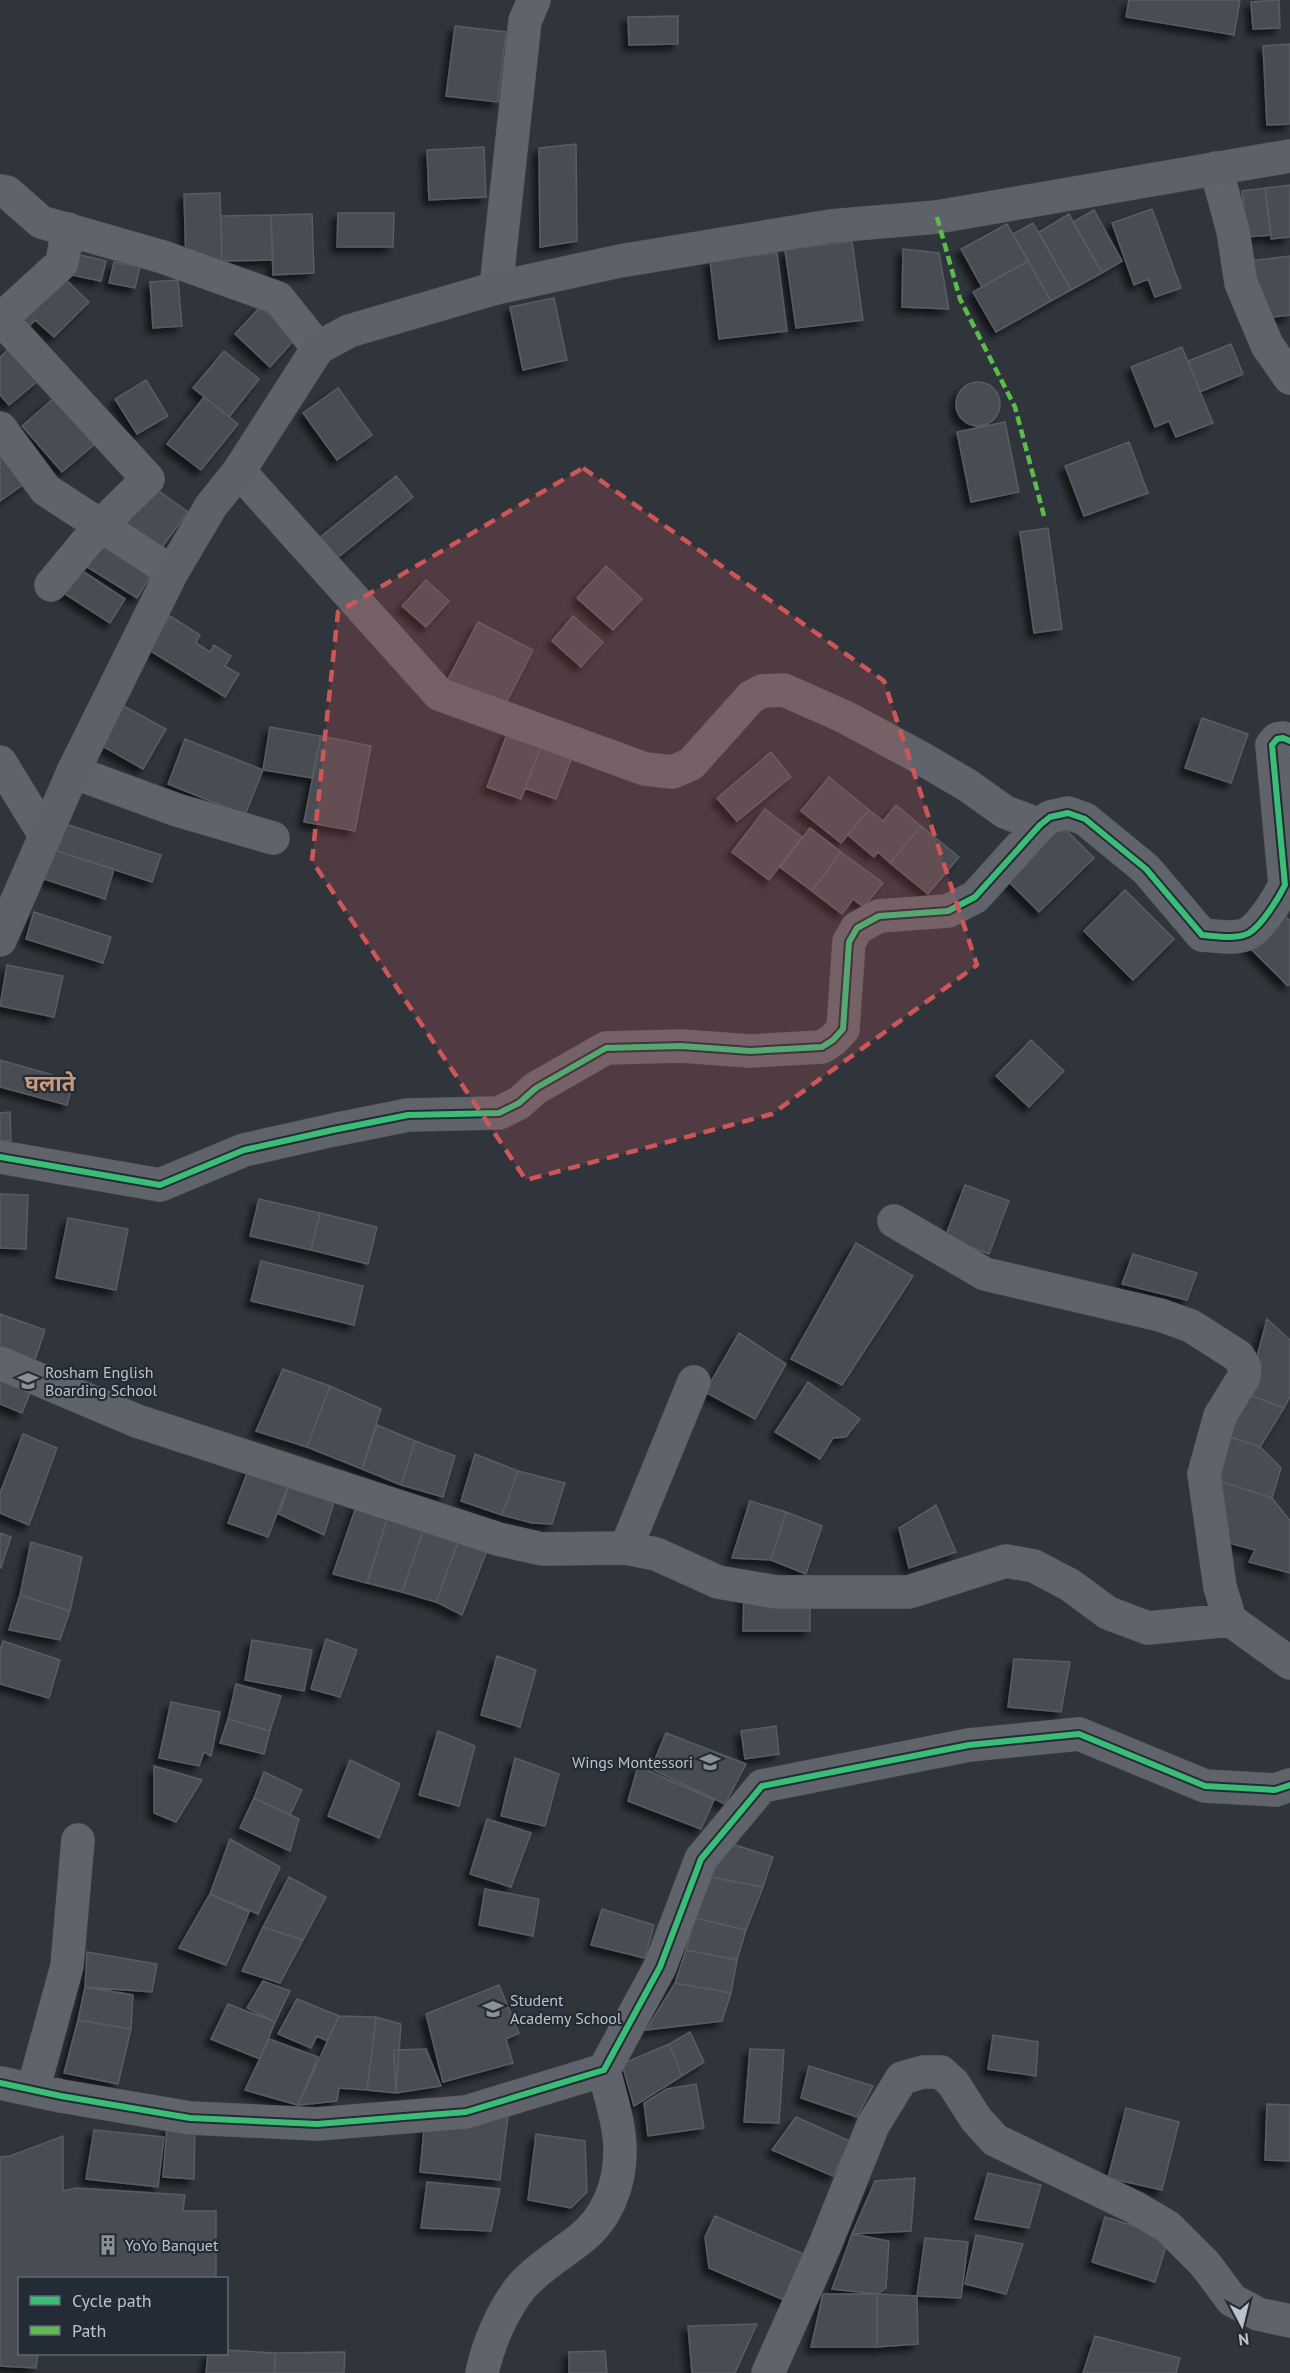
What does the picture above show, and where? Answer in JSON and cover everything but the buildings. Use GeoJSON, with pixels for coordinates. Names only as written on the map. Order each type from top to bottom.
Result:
{"type":"FeatureCollection","features":[{"type":"Feature","properties":{"kind":"main road"},"geometry":{"type":"LineString","coordinates":[[0,940],[73,772],[172,572],[210,506],[239,471],[318,348],[350,331],[496,288],[620,261],[819,228],[937,217],[1290,156]]}},
{"type":"Feature","properties":{"kind":"street"},"geometry":{"type":"LineString","coordinates":[[496,288],[525,21],[534,0]]}},
{"type":"Feature","properties":{"kind":"street"},"geometry":{"type":"LineString","coordinates":[[1216,168],[1233,231],[1241,283],[1268,345],[1290,378]]}},
{"type":"Feature","properties":{"kind":"street"},"geometry":{"type":"LineString","coordinates":[[2,183],[41,222],[163,257],[278,298],[318,348]]}},
{"type":"Feature","properties":{"kind":"street"},"geometry":{"type":"LineString","coordinates":[[51,585],[99,526],[148,479],[1,319],[62,263],[69,229]]}},
{"type":"Feature","properties":{"kind":"street"},"geometry":{"type":"LineString","coordinates":[[0,428],[46,490],[172,572]]}},
{"type":"Feature","properties":{"kind":"street"},"geometry":{"type":"LineString","coordinates":[[239,471],[439,694],[645,769],[673,772],[691,764],[751,697],[762,691],[784,690],[845,717],[921,758],[968,785],[1005,812],[1040,825]]}},
{"type":"Feature","properties":{"kind":"street"},"geometry":{"type":"LineString","coordinates":[[0,1157],[160,1185],[244,1150],[333,1130],[408,1115],[500,1113],[519,1103],[546,1082],[606,1048],[681,1046],[750,1051],[822,1047],[833,1040],[843,1029],[849,942],[857,928],[879,916],[948,911],[975,897],[1040,825],[1050,817],[1068,813],[1085,819],[1146,869],[1202,935],[1248,934],[1276,903],[1285,885],[1272,745],[1277,739],[1283,738],[1290,741]]}},
{"type":"Feature","properties":{"kind":"street"},"geometry":{"type":"LineString","coordinates":[[0,762],[45,835]]}},
{"type":"Feature","properties":{"kind":"street"},"geometry":{"type":"LineString","coordinates":[[73,772],[177,810],[273,838]]}},
{"type":"Feature","properties":{"kind":"street"},"geometry":{"type":"LineString","coordinates":[[894,1221],[985,1274],[1160,1315],[1191,1326],[1238,1356],[1245,1367],[1244,1377],[1220,1416],[1204,1474],[1220,1587],[1230,1620],[1290,1663]]}},
{"type":"Feature","properties":{"kind":"street"},"geometry":{"type":"LineString","coordinates":[[0,1363],[137,1421],[498,1539],[542,1549],[626,1548],[656,1554],[718,1582],[776,1592],[909,1592],[1006,1561],[1034,1566],[1070,1585],[1108,1613],[1148,1628],[1230,1620]]}},
{"type":"Feature","properties":{"kind":"street"},"geometry":{"type":"LineString","coordinates":[[626,1548],[694,1382]]}},
{"type":"Feature","properties":{"kind":"street"},"geometry":{"type":"LineString","coordinates":[[482,2373],[485,2358],[503,2317],[521,2287],[545,2264],[582,2238],[607,2210],[616,2183],[620,2151],[617,2126],[604,2070],[660,1967],[701,1859],[762,1786],[969,1745],[1079,1734],[1204,1786],[1275,1790],[1290,1785]]}},
{"type":"Feature","properties":{"kind":"street"},"geometry":{"type":"LineString","coordinates":[[33,2090],[67,1966],[78,1840]]}},
{"type":"Feature","properties":{"kind":"street"},"geometry":{"type":"LineString","coordinates":[[0,2083],[190,2118],[317,2124],[466,2112],[604,2070]]}},
{"type":"Feature","properties":{"kind":"street"},"geometry":{"type":"LineString","coordinates":[[768,2373],[825,2245],[873,2125],[902,2078],[923,2072],[941,2072],[953,2083],[976,2119],[995,2140],[1134,2207],[1168,2228],[1205,2264],[1232,2300],[1258,2314],[1290,2321]]}},
{"type":"Feature","properties":{"kind":"highlighted area"},"geometry":{"type":"Polygon","coordinates":[[[583,468],[884,681],[977,965],[772,1114],[526,1180],[312,861],[338,612],[583,468]]]}},
{"type":"Feature","properties":{"kind":"marked path"},"geometry":{"type":"LineString","coordinates":[[937,217],[960,299],[1015,407],[1044,516]]}},
{"type":"Feature","properties":{"kind":"cycle path"},"geometry":{"type":"LineString","coordinates":[[0,1157],[160,1185],[244,1150],[333,1130],[408,1115],[499,1113],[519,1103],[536,1088],[606,1048],[681,1046],[750,1051],[822,1047],[833,1040],[843,1029],[849,942],[857,928],[879,916],[948,911],[975,897],[1040,825],[1050,817],[1068,813],[1085,819],[1146,869],[1202,935],[1226,937],[1244,935],[1254,929],[1264,918],[1285,885],[1272,745],[1277,739],[1283,738],[1290,741]]}},
{"type":"Feature","properties":{"kind":"cycle path"},"geometry":{"type":"LineString","coordinates":[[0,2083],[190,2118],[317,2124],[466,2112],[604,2070],[660,1967],[701,1859],[762,1786],[969,1745],[1079,1734],[1205,1786],[1275,1790],[1290,1785]]}},
{"type":"Feature","properties":{"kind":"place","name":"Rosham English Boarding School"},"geometry":{"type":"Point","coordinates":[28,1381]}},
{"type":"Feature","properties":{"kind":"place","name":"Wings Montessori"},"geometry":{"type":"Point","coordinates":[710,1762]}},
{"type":"Feature","properties":{"kind":"place","name":"Student Academy School"},"geometry":{"type":"Point","coordinates":[493,2009]}},
{"type":"Feature","properties":{"kind":"place","name":"YoYo Banquet"},"geometry":{"type":"Point","coordinates":[108,2245]}},
{"type":"Feature","properties":{"kind":"district","name":"घलाते"},"geometry":{"type":"Point","coordinates":[50,1083]}}]}
